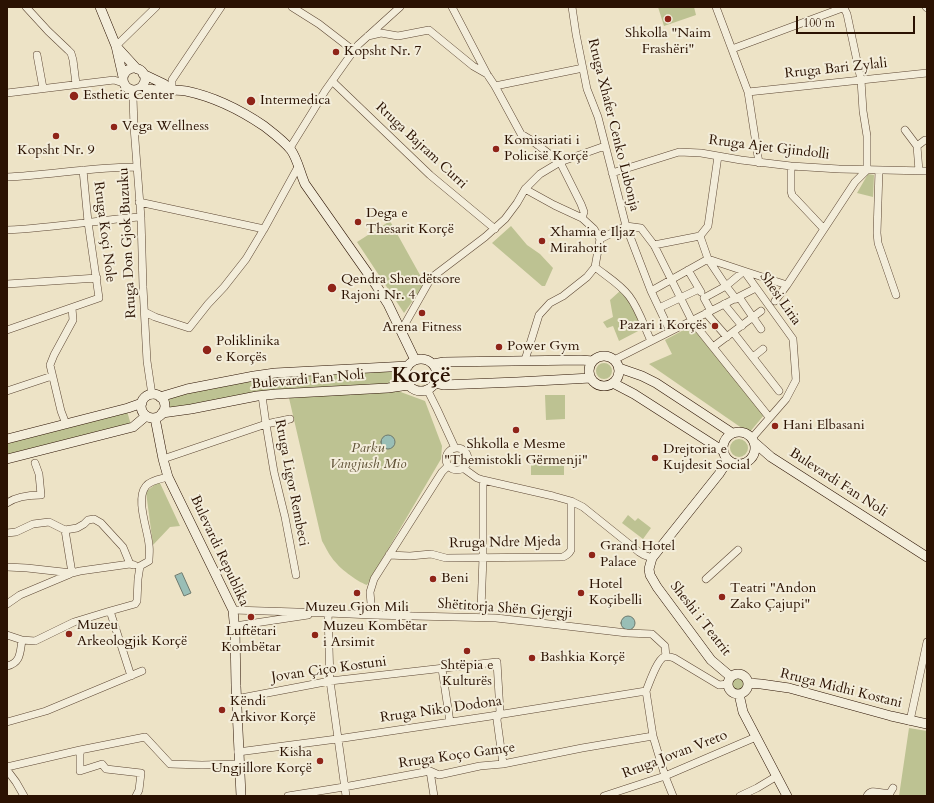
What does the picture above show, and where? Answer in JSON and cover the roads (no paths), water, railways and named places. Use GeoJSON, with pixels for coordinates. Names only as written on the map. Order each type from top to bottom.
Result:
{"type":"FeatureCollection","features":[{"type":"Feature","properties":{"kind":"main road"},"geometry":{"type":"LineString","coordinates":[[100,7],[116,46],[123,80],[127,88],[185,91],[223,102],[255,120],[290,148],[305,184],[388,304],[415,360]]}},
{"type":"Feature","properties":{"kind":"main road"},"geometry":{"type":"LineString","coordinates":[[116,46],[140,71],[145,79],[144,84],[135,89]]}},
{"type":"Feature","properties":{"kind":"main road"},"geometry":{"type":"LineString","coordinates":[[123,80],[125,72],[131,69],[140,71],[172,90]]}},
{"type":"Feature","properties":{"kind":"main road"},"geometry":{"type":"LineString","coordinates":[[601,356],[606,356],[614,360],[619,368],[617,378],[606,386],[597,384],[591,378],[590,374],[593,361],[601,356]]}},
{"type":"Feature","properties":{"kind":"main road"},"geometry":{"type":"LineString","coordinates":[[422,359],[428,360],[433,364],[437,373],[435,383],[427,389],[418,390],[409,385],[406,376],[408,366],[410,364],[415,360],[422,359]]}},
{"type":"Feature","properties":{"kind":"main road"},"geometry":{"type":"LineString","coordinates":[[433,364],[446,362],[525,360],[593,361]]}},
{"type":"Feature","properties":{"kind":"main road","name":"Bulevardi Fan Noli"},"geometry":{"type":"LineString","coordinates":[[156,396],[274,373],[408,366]]}},
{"type":"Feature","properties":{"kind":"main road"},"geometry":{"type":"LineString","coordinates":[[619,368],[642,376],[656,383],[732,433]]}},
{"type":"Feature","properties":{"kind":"main road"},"geometry":{"type":"LineString","coordinates":[[435,383],[443,385],[509,383],[591,378]]}},
{"type":"Feature","properties":{"kind":"main road"},"geometry":{"type":"LineString","coordinates":[[613,382],[723,450]]}},
{"type":"Feature","properties":{"kind":"main road","name":"Bulevardi Fan Noli"},"geometry":{"type":"LineString","coordinates":[[7,459],[133,426],[154,416],[191,409],[276,394],[388,388],[409,385]]}},
{"type":"Feature","properties":{"kind":"main road"},"geometry":{"type":"LineString","coordinates":[[147,396],[156,396],[163,400],[165,405],[164,411],[154,416],[144,414],[141,409],[142,401],[147,396]]}},
{"type":"Feature","properties":{"kind":"main road"},"geometry":{"type":"LineString","coordinates":[[7,439],[128,408],[142,403]]}},
{"type":"Feature","properties":{"kind":"main road","name":"Bulevardi Republika"},"geometry":{"type":"LineString","coordinates":[[154,416],[168,477],[233,610],[240,796]]}},
{"type":"Feature","properties":{"kind":"main road"},"geometry":{"type":"LineString","coordinates":[[744,432],[753,440],[756,447],[750,460],[746,463],[737,464],[728,460],[723,450],[723,445],[724,440],[728,436],[732,433],[744,432]]}},
{"type":"Feature","properties":{"kind":"main road","name":"Bulevardi Fan Noli"},"geometry":{"type":"LineString","coordinates":[[753,440],[771,457],[927,557]]}},
{"type":"Feature","properties":{"kind":"main road","name":"Bulevardi Fan Noli"},"geometry":{"type":"LineString","coordinates":[[753,456],[771,457]]}},
{"type":"Feature","properties":{"kind":"main road"},"geometry":{"type":"LineString","coordinates":[[652,558],[719,474],[728,460]]}},
{"type":"Feature","properties":{"kind":"main road","name":"Sheshi i Teatrit"},"geometry":{"type":"LineString","coordinates":[[652,558],[649,569],[650,576],[711,660],[729,681]]}},
{"type":"Feature","properties":{"kind":"main road"},"geometry":{"type":"LineString","coordinates":[[740,674],[746,677],[748,683],[747,689],[742,693],[736,694],[730,690],[729,681],[733,675],[740,674]]}},
{"type":"Feature","properties":{"kind":"main road","name":"Rruga Midhi Kostani"},"geometry":{"type":"LineString","coordinates":[[748,683],[789,688],[887,715],[927,724]]}},
{"type":"Feature","properties":{"kind":"main road"},"geometry":{"type":"LineString","coordinates":[[739,694],[743,712],[787,796]]}},
{"type":"Feature","properties":{"kind":"street"},"geometry":{"type":"LineString","coordinates":[[26,7],[71,54],[76,84]]}},
{"type":"Feature","properties":{"kind":"street"},"geometry":{"type":"LineString","coordinates":[[116,46],[156,7]]}},
{"type":"Feature","properties":{"kind":"street"},"geometry":{"type":"LineString","coordinates":[[172,90],[172,80],[221,7]]}},
{"type":"Feature","properties":{"kind":"street"},"geometry":{"type":"LineString","coordinates":[[292,7],[319,24],[354,51]]}},
{"type":"Feature","properties":{"kind":"street"},"geometry":{"type":"LineString","coordinates":[[290,148],[332,80],[354,51],[400,7]]}},
{"type":"Feature","properties":{"kind":"street"},"geometry":{"type":"LineString","coordinates":[[452,7],[520,134],[531,140],[560,162],[581,204],[584,212],[582,218]]}},
{"type":"Feature","properties":{"kind":"street","name":"Rruga Xhafer Cenko Lubonja"},"geometry":{"type":"LineString","coordinates":[[572,7],[587,89],[598,117],[626,226],[651,291],[670,332]]}},
{"type":"Feature","properties":{"kind":"street"},"geometry":{"type":"LineString","coordinates":[[716,7],[748,92],[759,163]]}},
{"type":"Feature","properties":{"kind":"street"},"geometry":{"type":"LineString","coordinates":[[732,49],[844,7],[847,14],[862,80],[867,170],[855,182],[775,301]]}},
{"type":"Feature","properties":{"kind":"street"},"geometry":{"type":"LineString","coordinates":[[367,37],[382,33],[398,36],[428,30],[473,66],[487,74]]}},
{"type":"Feature","properties":{"kind":"street"},"geometry":{"type":"LineString","coordinates":[[37,55],[43,88]]}},
{"type":"Feature","properties":{"kind":"street"},"geometry":{"type":"LineString","coordinates":[[495,86],[583,68]]}},
{"type":"Feature","properties":{"kind":"street","name":"Rruga Bari Zylali"},"geometry":{"type":"LineString","coordinates":[[748,92],[927,73]]}},
{"type":"Feature","properties":{"kind":"street"},"geometry":{"type":"LineString","coordinates":[[7,93],[76,84],[123,80]]}},
{"type":"Feature","properties":{"kind":"street","name":"Rruga Bajram Curri"},"geometry":{"type":"LineString","coordinates":[[332,80],[430,175],[494,229]]}},
{"type":"Feature","properties":{"kind":"street","name":"Rruga Don Gjok Buzuku"},"geometry":{"type":"LineString","coordinates":[[135,89],[133,97],[134,127],[141,218],[147,361],[156,396]]}},
{"type":"Feature","properties":{"kind":"street"},"geometry":{"type":"LineString","coordinates":[[905,130],[917,146],[923,171]]}},
{"type":"Feature","properties":{"kind":"street"},"geometry":{"type":"LineString","coordinates":[[917,146],[927,140]]}},
{"type":"Feature","properties":{"kind":"street"},"geometry":{"type":"LineString","coordinates":[[401,331],[431,278],[505,219],[525,189],[540,174],[560,162],[605,146]]}},
{"type":"Feature","properties":{"kind":"street","name":"Rruga Ajet Gjindolli"},"geometry":{"type":"LineString","coordinates":[[612,173],[679,152],[701,153],[759,163],[791,166],[923,171]]}},
{"type":"Feature","properties":{"kind":"street"},"geometry":{"type":"LineString","coordinates":[[654,245],[700,236],[708,226],[718,156]]}},
{"type":"Feature","properties":{"kind":"street"},"geometry":{"type":"LineString","coordinates":[[791,166],[792,194],[824,230]]}},
{"type":"Feature","properties":{"kind":"street"},"geometry":{"type":"LineString","coordinates":[[7,177],[31,176],[115,167],[137,167]]}},
{"type":"Feature","properties":{"kind":"street"},"geometry":{"type":"LineString","coordinates":[[144,312],[189,328],[246,259],[298,167]]}},
{"type":"Feature","properties":{"kind":"street","name":"Rruga Koçi Nole"},"geometry":{"type":"LineString","coordinates":[[72,308],[100,298],[88,222],[84,170]]}},
{"type":"Feature","properties":{"kind":"street"},"geometry":{"type":"LineString","coordinates":[[879,170],[878,242],[896,295]]}},
{"type":"Feature","properties":{"kind":"street"},"geometry":{"type":"LineString","coordinates":[[525,189],[582,218],[594,229],[600,240],[595,267],[587,277],[563,296],[550,303],[539,316],[525,360]]}},
{"type":"Feature","properties":{"kind":"street"},"geometry":{"type":"LineString","coordinates":[[139,202],[264,229]]}},
{"type":"Feature","properties":{"kind":"street"},"geometry":{"type":"LineString","coordinates":[[7,230],[36,229],[88,222],[138,217],[141,218]]}},
{"type":"Feature","properties":{"kind":"street"},"geometry":{"type":"LineString","coordinates":[[600,240],[626,226],[641,228],[654,245],[692,321],[769,417]]}},
{"type":"Feature","properties":{"kind":"street"},"geometry":{"type":"LineString","coordinates":[[700,236],[708,259],[726,286],[753,317],[761,329]]}},
{"type":"Feature","properties":{"kind":"street"},"geometry":{"type":"LineString","coordinates":[[651,291],[708,259]]}},
{"type":"Feature","properties":{"kind":"street","name":"Shesi Liria"},"geometry":{"type":"LineString","coordinates":[[708,259],[744,271],[793,340],[796,380],[786,399],[769,417],[753,440]]}},
{"type":"Feature","properties":{"kind":"street"},"geometry":{"type":"LineString","coordinates":[[595,267],[629,295],[651,341]]}},
{"type":"Feature","properties":{"kind":"street"},"geometry":{"type":"LineString","coordinates":[[688,270],[704,298],[709,312],[727,337]]}},
{"type":"Feature","properties":{"kind":"street"},"geometry":{"type":"LineString","coordinates":[[704,298],[726,286],[744,271],[787,285]]}},
{"type":"Feature","properties":{"kind":"street"},"geometry":{"type":"LineString","coordinates":[[7,284],[97,278]]}},
{"type":"Feature","properties":{"kind":"street"},"geometry":{"type":"LineString","coordinates":[[614,360],[756,288]]}},
{"type":"Feature","properties":{"kind":"street"},"geometry":{"type":"LineString","coordinates":[[659,308],[699,289]]}},
{"type":"Feature","properties":{"kind":"street"},"geometry":{"type":"LineString","coordinates":[[724,304],[742,326]]}},
{"type":"Feature","properties":{"kind":"street"},"geometry":{"type":"LineString","coordinates":[[7,330],[72,308],[73,320],[51,361],[50,369],[66,424]]}},
{"type":"Feature","properties":{"kind":"street"},"geometry":{"type":"LineString","coordinates":[[713,347],[762,311]]}},
{"type":"Feature","properties":{"kind":"street"},"geometry":{"type":"LineString","coordinates":[[733,332],[779,391]]}},
{"type":"Feature","properties":{"kind":"street"},"geometry":{"type":"LineString","coordinates":[[752,357],[763,349]]}},
{"type":"Feature","properties":{"kind":"street"},"geometry":{"type":"LineString","coordinates":[[7,391],[52,376]]}},
{"type":"Feature","properties":{"kind":"street"},"geometry":{"type":"LineString","coordinates":[[427,389],[438,409],[455,448]]}},
{"type":"Feature","properties":{"kind":"street","name":"Rruga Ligor Rembeci"},"geometry":{"type":"LineString","coordinates":[[262,396],[274,472],[285,517],[296,575]]}},
{"type":"Feature","properties":{"kind":"street"},"geometry":{"type":"LineString","coordinates":[[163,458],[266,424],[290,419]]}},
{"type":"Feature","properties":{"kind":"street"},"geometry":{"type":"LineString","coordinates":[[463,468],[468,461],[466,453],[460,448],[455,448],[447,455],[446,461],[448,466],[453,469],[463,468],[477,478],[483,480],[571,501],[583,507],[639,552],[652,558]]}},
{"type":"Feature","properties":{"kind":"street"},"geometry":{"type":"LineString","coordinates":[[7,503],[23,496],[41,495],[39,474],[35,463]]}},
{"type":"Feature","properties":{"kind":"street"},"geometry":{"type":"LineString","coordinates":[[372,615],[370,592],[374,579],[442,472],[448,466]]}},
{"type":"Feature","properties":{"kind":"street"},"geometry":{"type":"LineString","coordinates":[[7,604],[20,595],[72,573],[130,564],[140,566],[149,560],[149,544],[143,514],[142,495],[145,486],[154,480],[168,477]]}},
{"type":"Feature","properties":{"kind":"street"},"geometry":{"type":"LineString","coordinates":[[480,609],[483,557],[483,480]]}},
{"type":"Feature","properties":{"kind":"street","name":"Rruga Ndre Mjeda"},"geometry":{"type":"LineString","coordinates":[[389,555],[410,556],[432,554],[446,558],[563,557],[570,553],[571,550],[571,501]]}},
{"type":"Feature","properties":{"kind":"street"},"geometry":{"type":"LineString","coordinates":[[7,533],[16,532],[33,524],[49,522],[65,530],[77,528],[88,520],[94,519],[101,523],[123,547],[130,564]]}},
{"type":"Feature","properties":{"kind":"street"},"geometry":{"type":"LineString","coordinates":[[65,530],[72,573]]}},
{"type":"Feature","properties":{"kind":"street"},"geometry":{"type":"LineString","coordinates":[[706,579],[738,550]]}},
{"type":"Feature","properties":{"kind":"street"},"geometry":{"type":"LineString","coordinates":[[7,635],[22,640],[35,641],[74,622],[110,610],[135,604],[137,601],[140,566]]}},
{"type":"Feature","properties":{"kind":"street"},"geometry":{"type":"LineString","coordinates":[[7,567],[72,573]]}},
{"type":"Feature","properties":{"kind":"street"},"geometry":{"type":"LineString","coordinates":[[110,610],[131,676]]}},
{"type":"Feature","properties":{"kind":"street","name":"Shëtitorja Shën Gjergji"},"geometry":{"type":"LineString","coordinates":[[233,610],[496,618],[626,633],[652,634],[665,646],[666,656]]}},
{"type":"Feature","properties":{"kind":"street"},"geometry":{"type":"LineString","coordinates":[[328,613],[330,681],[346,796]]}},
{"type":"Feature","properties":{"kind":"street","name":"Shëtitorja Shën Gjergji"},"geometry":{"type":"LineString","coordinates":[[234,626],[328,613]]}},
{"type":"Feature","properties":{"kind":"street"},"geometry":{"type":"LineString","coordinates":[[7,666],[13,664],[19,658],[22,640]]}},
{"type":"Feature","properties":{"kind":"street"},"geometry":{"type":"LineString","coordinates":[[909,720],[912,716],[927,642]]}},
{"type":"Feature","properties":{"kind":"street"},"geometry":{"type":"LineString","coordinates":[[673,796],[665,776],[653,736],[646,691],[657,666],[662,658],[666,656],[674,658],[718,685],[729,681]]}},
{"type":"Feature","properties":{"kind":"street","name":"Jovan Çiço Kostuni"},"geometry":{"type":"LineString","coordinates":[[236,698],[330,681],[497,662],[500,712],[498,715]]}},
{"type":"Feature","properties":{"kind":"street"},"geometry":{"type":"LineString","coordinates":[[442,669],[450,722]]}},
{"type":"Feature","properties":{"kind":"street"},"geometry":{"type":"LineString","coordinates":[[7,722],[46,711],[142,671]]}},
{"type":"Feature","properties":{"kind":"street","name":"Rruga Niko Dodona"},"geometry":{"type":"LineString","coordinates":[[238,752],[498,715],[646,691]]}},
{"type":"Feature","properties":{"kind":"street"},"geometry":{"type":"LineString","coordinates":[[498,715],[497,720],[503,764]]}},
{"type":"Feature","properties":{"kind":"street","name":"Rruga Koço Gamçe"},"geometry":{"type":"LineString","coordinates":[[288,796],[430,771],[439,774],[480,766],[503,764],[582,748],[653,736]]}},
{"type":"Feature","properties":{"kind":"street"},"geometry":{"type":"LineString","coordinates":[[7,767],[144,737],[170,764],[239,764]]}},
{"type":"Feature","properties":{"kind":"street","name":"Rruga Jovan Vreto"},"geometry":{"type":"LineString","coordinates":[[604,796],[665,776],[756,737]]}},
{"type":"Feature","properties":{"kind":"street"},"geometry":{"type":"LineString","coordinates":[[80,750],[80,771],[102,764],[106,769],[141,773],[139,790],[136,796]]}},
{"type":"Feature","properties":{"kind":"street"},"geometry":{"type":"LineString","coordinates":[[7,770],[24,796]]}},
{"type":"Feature","properties":{"kind":"street"},"geometry":{"type":"LineString","coordinates":[[430,771],[434,796]]}},
{"type":"Feature","properties":{"kind":"street"},"geometry":{"type":"LineString","coordinates":[[740,796],[777,776]]}},
{"type":"Feature","properties":{"kind":"street"},"geometry":{"type":"LineString","coordinates":[[867,796],[868,793],[873,791],[884,794],[890,793],[893,788]]}},
{"type":"Feature","properties":{"kind":"water"},"geometry":{"type":"Polygon","coordinates":[[[385,435],[391,435],[395,439],[395,445],[391,449],[385,449],[381,445],[381,439],[385,435]]]}},
{"type":"Feature","properties":{"kind":"water"},"geometry":{"type":"Polygon","coordinates":[[[182,573],[191,593],[184,596],[175,576],[182,573]]]}},
{"type":"Feature","properties":{"kind":"water"},"geometry":{"type":"Polygon","coordinates":[[[628,616],[633,618],[635,623],[633,628],[628,630],[623,628],[621,623],[623,618],[628,616]]]}},
{"type":"Feature","properties":{"kind":"place","name":"Shkolla \"Naim Frashëri\""},"geometry":{"type":"Point","coordinates":[668,19]}},
{"type":"Feature","properties":{"kind":"place","name":"Kopsht Nr. 7"},"geometry":{"type":"Point","coordinates":[336,52]}},
{"type":"Feature","properties":{"kind":"place","name":"Esthetic Center"},"geometry":{"type":"Point","coordinates":[74,96]}},
{"type":"Feature","properties":{"kind":"place","name":"Intermedica"},"geometry":{"type":"Point","coordinates":[251,101]}},
{"type":"Feature","properties":{"kind":"place","name":"Vega Wellness"},"geometry":{"type":"Point","coordinates":[114,127]}},
{"type":"Feature","properties":{"kind":"place","name":"Kopsht Nr. 9"},"geometry":{"type":"Point","coordinates":[56,136]}},
{"type":"Feature","properties":{"kind":"place","name":"Komisariati i Policisë Korçë"},"geometry":{"type":"Point","coordinates":[496,149]}},
{"type":"Feature","properties":{"kind":"place","name":"Dega e Thesarit Korçë"},"geometry":{"type":"Point","coordinates":[358,222]}},
{"type":"Feature","properties":{"kind":"place","name":"Xhamia e Iljaz Mirahorit"},"geometry":{"type":"Point","coordinates":[542,241]}},
{"type":"Feature","properties":{"kind":"place","name":"Qendra Shendëtsore Rajoni Nr. 4"},"geometry":{"type":"Point","coordinates":[332,288]}},
{"type":"Feature","properties":{"kind":"place","name":"Arena Fitness"},"geometry":{"type":"Point","coordinates":[422,313]}},
{"type":"Feature","properties":{"kind":"place","name":"Pazari i Korçës"},"geometry":{"type":"Point","coordinates":[715,326]}},
{"type":"Feature","properties":{"kind":"place","name":"Power Gym"},"geometry":{"type":"Point","coordinates":[499,347]}},
{"type":"Feature","properties":{"kind":"place","name":"Poliklinika e Korçës"},"geometry":{"type":"Point","coordinates":[207,350]}},
{"type":"Feature","properties":{"kind":"place","name":"Hani Elbasani"},"geometry":{"type":"Point","coordinates":[775,426]}},
{"type":"Feature","properties":{"kind":"place","name":"Shkolla e Mesme \"Themistokli Gërmenji\""},"geometry":{"type":"Point","coordinates":[516,430]}},
{"type":"Feature","properties":{"kind":"place","name":"Drejtoria e Kujdesit Social"},"geometry":{"type":"Point","coordinates":[655,458]}},
{"type":"Feature","properties":{"kind":"place","name":"Grand Hotel Palace"},"geometry":{"type":"Point","coordinates":[592,555]}},
{"type":"Feature","properties":{"kind":"place","name":"Beni"},"geometry":{"type":"Point","coordinates":[433,579]}},
{"type":"Feature","properties":{"kind":"place","name":"Muzeu Gjon Mili"},"geometry":{"type":"Point","coordinates":[357,593]}},
{"type":"Feature","properties":{"kind":"place","name":"Hotel Koçibelli"},"geometry":{"type":"Point","coordinates":[581,593]}},
{"type":"Feature","properties":{"kind":"place","name":"Teatri \"Andon Zako Çajupi\""},"geometry":{"type":"Point","coordinates":[722,597]}},
{"type":"Feature","properties":{"kind":"place","name":"Luftëtari Kombëtar"},"geometry":{"type":"Point","coordinates":[251,617]}},
{"type":"Feature","properties":{"kind":"place","name":"Muzeu Arkeologjik Korçë"},"geometry":{"type":"Point","coordinates":[69,634]}},
{"type":"Feature","properties":{"kind":"place","name":"Muzeu Kombëtar i Arsimit"},"geometry":{"type":"Point","coordinates":[315,635]}},
{"type":"Feature","properties":{"kind":"place","name":"Shtëpia e Kulturës"},"geometry":{"type":"Point","coordinates":[467,651]}},
{"type":"Feature","properties":{"kind":"place","name":"Bashkia Korçë"},"geometry":{"type":"Point","coordinates":[532,658]}},
{"type":"Feature","properties":{"kind":"place","name":"Këndi Arkivor Korçë"},"geometry":{"type":"Point","coordinates":[222,710]}},
{"type":"Feature","properties":{"kind":"place","name":"Kisha Ungjillore Korçë"},"geometry":{"type":"Point","coordinates":[320,761]}},
{"type":"Feature","properties":{"kind":"district","name":"Korçë"},"geometry":{"type":"Point","coordinates":[421,377]}},
{"type":"Feature","properties":{"kind":"park label","name":"Parku Vangjush Mio"},"geometry":{"type":"Point","coordinates":[368,458]}}]}
